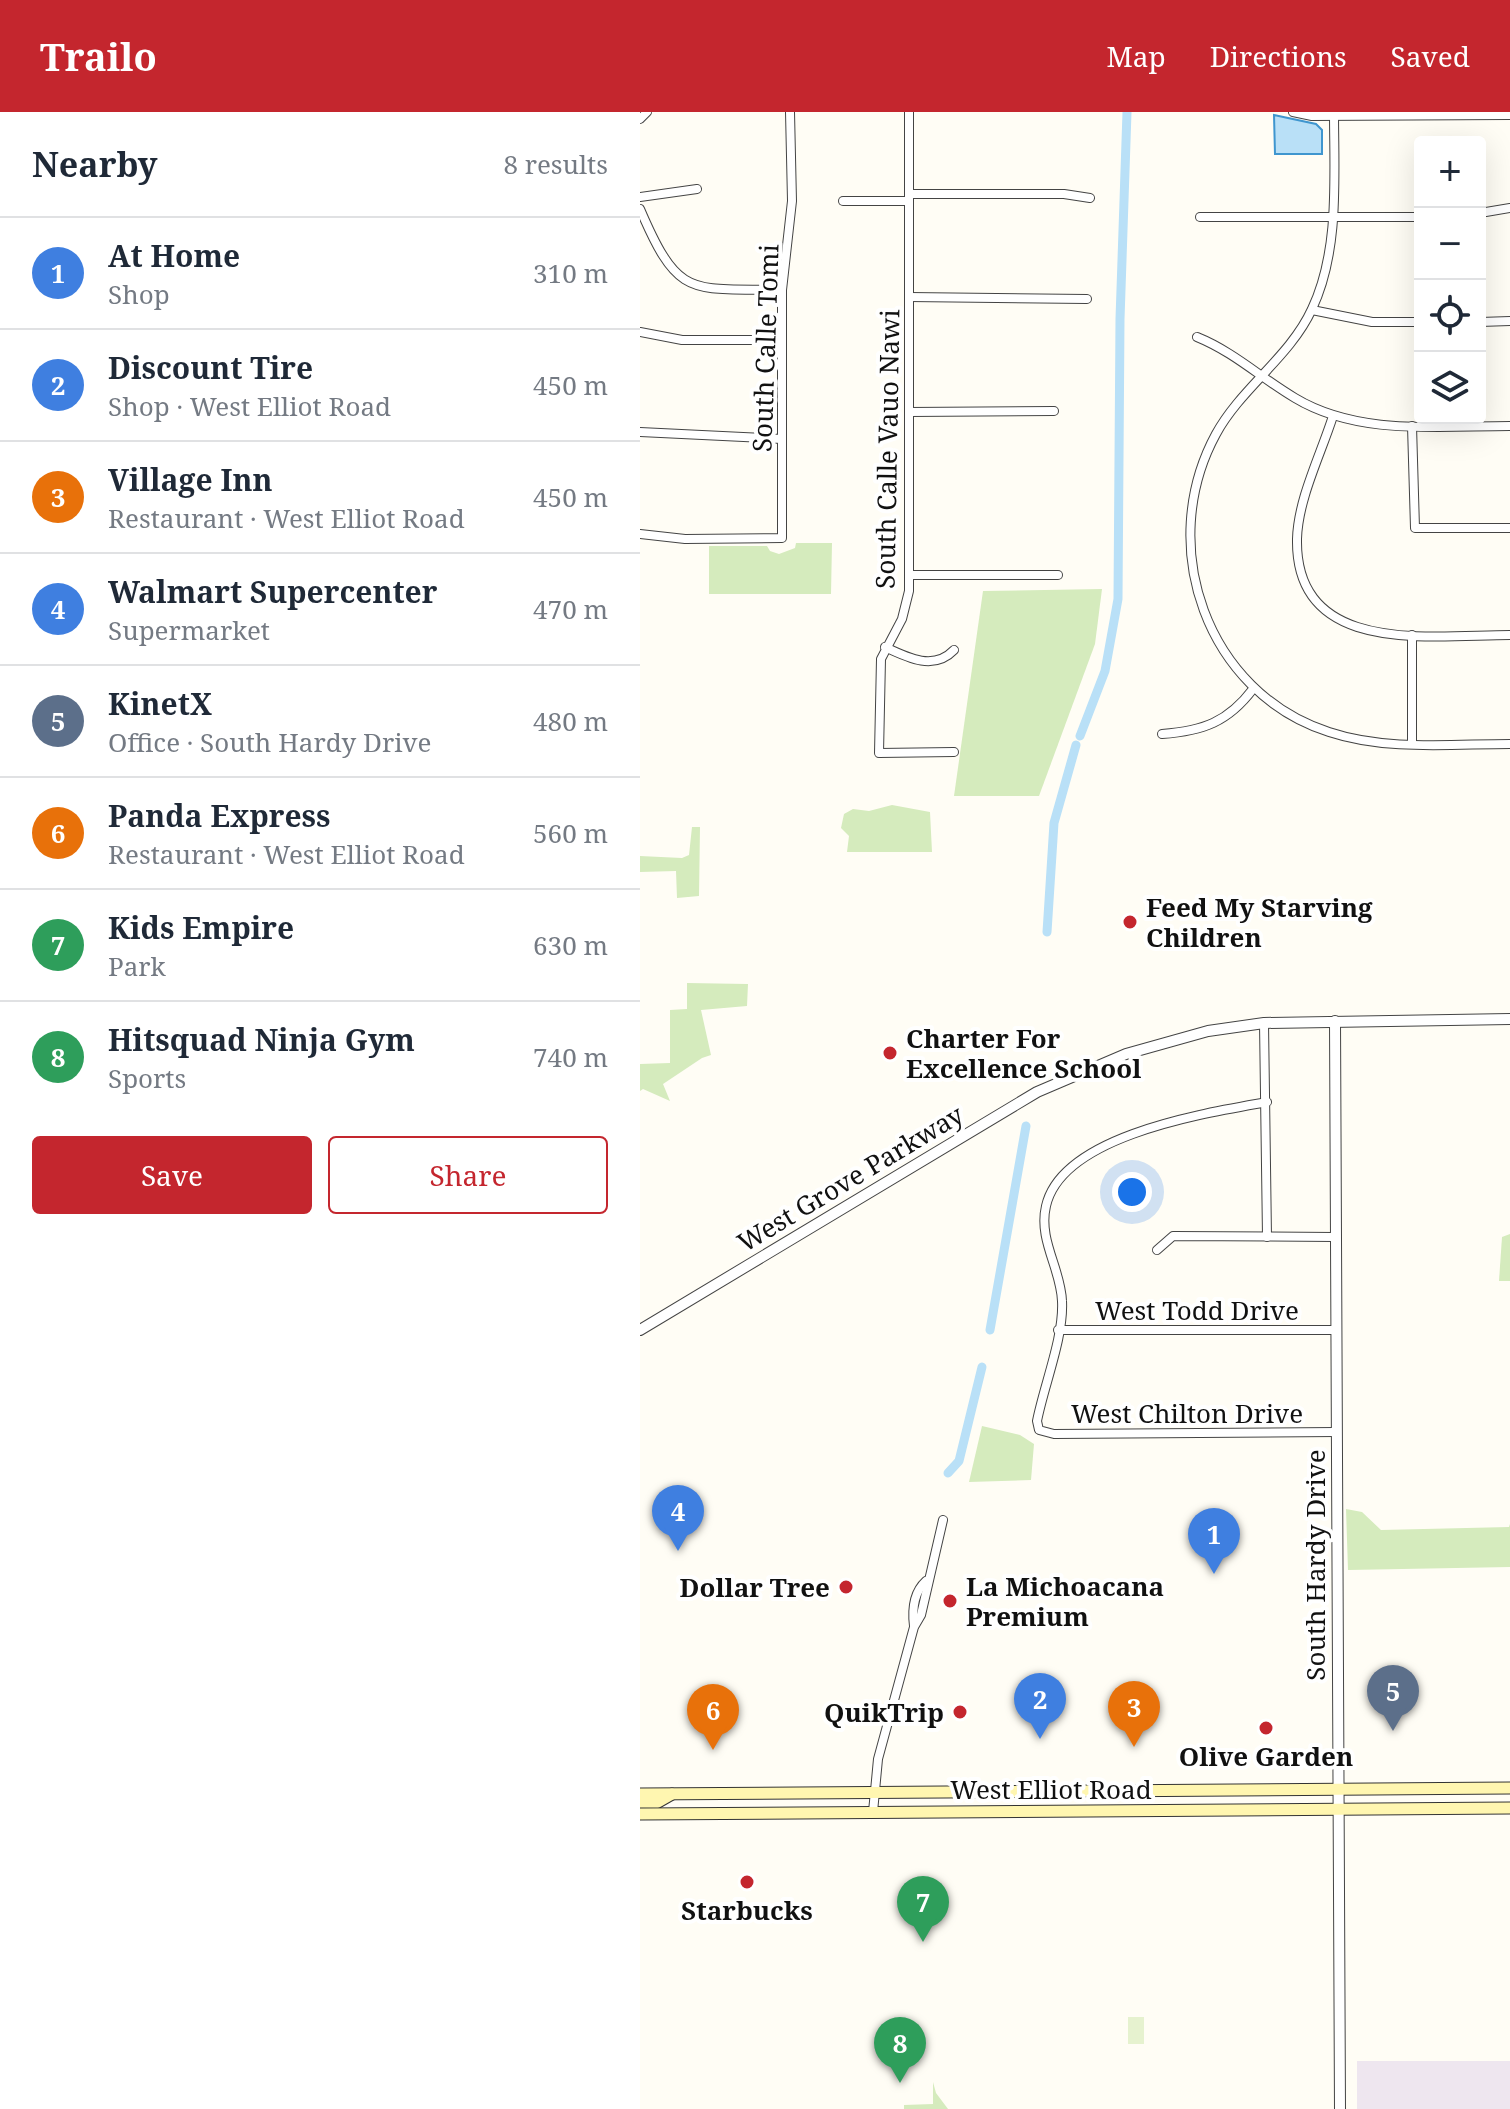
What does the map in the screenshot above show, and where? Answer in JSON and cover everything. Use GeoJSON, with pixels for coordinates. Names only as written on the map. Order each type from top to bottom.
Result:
{"type":"FeatureCollection","features":[{"type":"Feature","properties":{"kind":"main road","name":"West Elliot Road"},"geometry":{"type":"LineString","coordinates":[[640,1794],[1510,1788]]}},
{"type":"Feature","properties":{"kind":"main road"},"geometry":{"type":"LineString","coordinates":[[640,1802],[658,1802],[672,1794]]}},
{"type":"Feature","properties":{"kind":"main road","name":"West Elliot Road"},"geometry":{"type":"LineString","coordinates":[[640,1814],[1510,1808]]}},
{"type":"Feature","properties":{"kind":"street","name":"South Calle Tomi"},"geometry":{"type":"LineString","coordinates":[[640,534],[685,539],[782,538],[782,290],[792,201],[790,112]]}},
{"type":"Feature","properties":{"kind":"street","name":"South Calle Vauo Nawi"},"geometry":{"type":"LineString","coordinates":[[909,112],[909,575],[902,619],[885,647],[879,673],[879,753],[954,752]]}},
{"type":"Feature","properties":{"kind":"street"},"geometry":{"type":"LineString","coordinates":[[1293,112],[1510,115]]}},
{"type":"Feature","properties":{"kind":"street"},"geometry":{"type":"LineString","coordinates":[[1334,114],[1333,217],[1328,262],[1312,310],[1216,434],[1202,467],[1193,511],[1193,564],[1199,601],[1216,640],[1232,666],[1274,707],[1331,733],[1375,742],[1510,744]]}},
{"type":"Feature","properties":{"kind":"street"},"geometry":{"type":"LineString","coordinates":[[640,197],[697,189]]}},
{"type":"Feature","properties":{"kind":"street"},"geometry":{"type":"LineString","coordinates":[[843,201],[1064,194],[1090,198]]}},
{"type":"Feature","properties":{"kind":"street"},"geometry":{"type":"LineString","coordinates":[[1486,212],[1510,208]]}},
{"type":"Feature","properties":{"kind":"street"},"geometry":{"type":"LineString","coordinates":[[640,209],[663,259],[684,282],[707,288],[782,290]]}},
{"type":"Feature","properties":{"kind":"street"},"geometry":{"type":"LineString","coordinates":[[1200,217],[1414,217]]}},
{"type":"Feature","properties":{"kind":"street"},"geometry":{"type":"LineString","coordinates":[[909,297],[1087,299]]}},
{"type":"Feature","properties":{"kind":"street"},"geometry":{"type":"LineString","coordinates":[[1312,310],[1372,322],[1414,322]]}},
{"type":"Feature","properties":{"kind":"street"},"geometry":{"type":"LineString","coordinates":[[1486,322],[1510,321]]}},
{"type":"Feature","properties":{"kind":"street"},"geometry":{"type":"LineString","coordinates":[[640,332],[682,340],[782,340]]}},
{"type":"Feature","properties":{"kind":"street"},"geometry":{"type":"LineString","coordinates":[[1197,337],[1226,349],[1296,399],[1333,416],[1412,426],[1510,426]]}},
{"type":"Feature","properties":{"kind":"street"},"geometry":{"type":"LineString","coordinates":[[909,412],[1054,411]]}},
{"type":"Feature","properties":{"kind":"street"},"geometry":{"type":"LineString","coordinates":[[1333,416],[1297,536],[1299,563],[1309,588],[1329,612],[1349,626],[1374,634],[1510,635]]}},
{"type":"Feature","properties":{"kind":"street"},"geometry":{"type":"LineString","coordinates":[[1412,426],[1415,528],[1510,528]]}},
{"type":"Feature","properties":{"kind":"street"},"geometry":{"type":"LineString","coordinates":[[640,432],[782,439]]}},
{"type":"Feature","properties":{"kind":"street"},"geometry":{"type":"LineString","coordinates":[[909,575],[1058,575]]}},
{"type":"Feature","properties":{"kind":"street"},"geometry":{"type":"LineString","coordinates":[[1412,635],[1412,744]]}},
{"type":"Feature","properties":{"kind":"street"},"geometry":{"type":"LineString","coordinates":[[885,647],[927,662],[946,659],[954,650]]}},
{"type":"Feature","properties":{"kind":"street"},"geometry":{"type":"LineString","coordinates":[[1162,734],[1206,729],[1238,709],[1253,689]]}},
{"type":"Feature","properties":{"kind":"street","name":"West Grove Parkway"},"geometry":{"type":"LineString","coordinates":[[640,1330],[1037,1092],[1148,1046],[1208,1031],[1264,1023],[1510,1019]]}},
{"type":"Feature","properties":{"kind":"street","name":"South Hardy Drive"},"geometry":{"type":"LineString","coordinates":[[1335,1021],[1340,2109]]}},
{"type":"Feature","properties":{"kind":"street"},"geometry":{"type":"LineString","coordinates":[[1264,1023],[1267,1237]]}},
{"type":"Feature","properties":{"kind":"street"},"geometry":{"type":"LineString","coordinates":[[1058,1330],[1062,1299],[1044,1228],[1046,1206],[1064,1172],[1084,1156],[1151,1128],[1267,1102]]}},
{"type":"Feature","properties":{"kind":"street"},"geometry":{"type":"LineString","coordinates":[[1157,1250],[1173,1236],[1335,1237]]}},
{"type":"Feature","properties":{"kind":"street","name":"West Todd Drive"},"geometry":{"type":"LineString","coordinates":[[1058,1330],[1336,1330]]}},
{"type":"Feature","properties":{"kind":"street","name":"West Chilton Drive"},"geometry":{"type":"LineString","coordinates":[[1058,1330],[1037,1421],[1039,1430],[1054,1434],[1336,1432]]}},
{"type":"Feature","properties":{"kind":"street"},"geometry":{"type":"LineString","coordinates":[[873,1812],[878,1759],[914,1627],[921,1615],[926,1581],[943,1520]]}},
{"type":"Feature","properties":{"kind":"shaded area"},"geometry":{"type":"Polygon","coordinates":[[[1357,2061],[1510,2061],[1510,2109],[1357,2109],[1357,2061]]]}},
{"type":"Feature","properties":{"kind":"green space"},"geometry":{"type":"Polygon","coordinates":[[[796,543],[832,543],[831,594],[709,594],[709,546],[767,546],[770,551],[779,554],[795,548],[796,543]]]}},
{"type":"Feature","properties":{"kind":"green space"},"geometry":{"type":"Polygon","coordinates":[[[1102,589],[1095,644],[1039,796],[954,796],[983,591],[1102,589]]]}},
{"type":"Feature","properties":{"kind":"green space"},"geometry":{"type":"Polygon","coordinates":[[[892,805],[930,812],[932,852],[847,852],[849,836],[841,828],[844,814],[853,809],[869,811],[892,805]]]}},
{"type":"Feature","properties":{"kind":"green space"},"geometry":{"type":"Polygon","coordinates":[[[692,827],[700,827],[699,896],[677,898],[676,871],[640,872],[640,856],[682,858],[689,855],[692,827]]]}},
{"type":"Feature","properties":{"kind":"green space"},"geometry":{"type":"Polygon","coordinates":[[[687,983],[748,984],[747,1006],[701,1010],[711,1055],[663,1084],[670,1101],[643,1089],[640,1091],[640,1064],[670,1063],[670,1010],[687,1009],[687,983]]]}},
{"type":"Feature","properties":{"kind":"green space"},"geometry":{"type":"Polygon","coordinates":[[[1510,1234],[1510,1281],[1499,1281],[1502,1237],[1510,1234]]]}},
{"type":"Feature","properties":{"kind":"green space"},"geometry":{"type":"Polygon","coordinates":[[[982,1426],[1020,1435],[1034,1444],[1031,1480],[969,1482],[982,1426]]]}},
{"type":"Feature","properties":{"kind":"green space"},"geometry":{"type":"Polygon","coordinates":[[[1346,1509],[1362,1512],[1381,1530],[1509,1527],[1510,1524],[1510,1567],[1348,1570],[1346,1509]]]}},
{"type":"Feature","properties":{"kind":"green space"},"geometry":{"type":"Polygon","coordinates":[[[1128,2017],[1144,2017],[1144,2044],[1128,2044],[1128,2017]]]}},
{"type":"Feature","properties":{"kind":"green space"},"geometry":{"type":"Polygon","coordinates":[[[933,2082],[936,2093],[948,2109],[904,2109],[904,2105],[933,2104],[933,2082]]]}},
{"type":"Feature","properties":{"kind":"water"},"geometry":{"type":"Polygon","coordinates":[[[1274,115],[1316,124],[1322,130],[1322,154],[1275,154],[1274,115]]]}},
{"type":"Feature","properties":{"kind":"waterway"},"geometry":{"type":"LineString","coordinates":[[1080,736],[1105,671],[1118,599],[1120,319],[1127,112]]}},
{"type":"Feature","properties":{"kind":"waterway"},"geometry":{"type":"LineString","coordinates":[[1047,932],[1054,823],[1076,745]]}},
{"type":"Feature","properties":{"kind":"waterway"},"geometry":{"type":"LineString","coordinates":[[990,1330],[1026,1126]]}},
{"type":"Feature","properties":{"kind":"waterway"},"geometry":{"type":"LineString","coordinates":[[948,1473],[959,1461],[982,1367]]}},
{"type":"Feature","properties":{"kind":"place","name":"Feed My Starving Children"},"geometry":{"type":"Point","coordinates":[1130,922]}},
{"type":"Feature","properties":{"kind":"place","name":"Charter For Excellence School"},"geometry":{"type":"Point","coordinates":[890,1053]}},
{"type":"Feature","properties":{"kind":"place","name":"Walmart Supercenter"},"geometry":{"type":"Point","coordinates":[678,1551]}},
{"type":"Feature","properties":{"kind":"place","name":"At Home"},"geometry":{"type":"Point","coordinates":[1214,1574]}},
{"type":"Feature","properties":{"kind":"place","name":"Dollar Tree"},"geometry":{"type":"Point","coordinates":[846,1587]}},
{"type":"Feature","properties":{"kind":"place","name":"La Michoacana Premium"},"geometry":{"type":"Point","coordinates":[950,1601]}},
{"type":"Feature","properties":{"kind":"place","name":"QuikTrip"},"geometry":{"type":"Point","coordinates":[960,1712]}},
{"type":"Feature","properties":{"kind":"place","name":"Olive Garden"},"geometry":{"type":"Point","coordinates":[1266,1728]}},
{"type":"Feature","properties":{"kind":"place","name":"KinetX"},"geometry":{"type":"Point","coordinates":[1393,1731]}},
{"type":"Feature","properties":{"kind":"place","name":"Discount Tire"},"geometry":{"type":"Point","coordinates":[1040,1739]}},
{"type":"Feature","properties":{"kind":"place","name":"Village Inn"},"geometry":{"type":"Point","coordinates":[1134,1747]}},
{"type":"Feature","properties":{"kind":"place","name":"Panda Express"},"geometry":{"type":"Point","coordinates":[713,1750]}},
{"type":"Feature","properties":{"kind":"place","name":"Starbucks"},"geometry":{"type":"Point","coordinates":[747,1882]}},
{"type":"Feature","properties":{"kind":"place","name":"Kids Empire"},"geometry":{"type":"Point","coordinates":[923,1942]}},
{"type":"Feature","properties":{"kind":"place","name":"Hitsquad Ninja Gym"},"geometry":{"type":"Point","coordinates":[900,2083]}}]}
